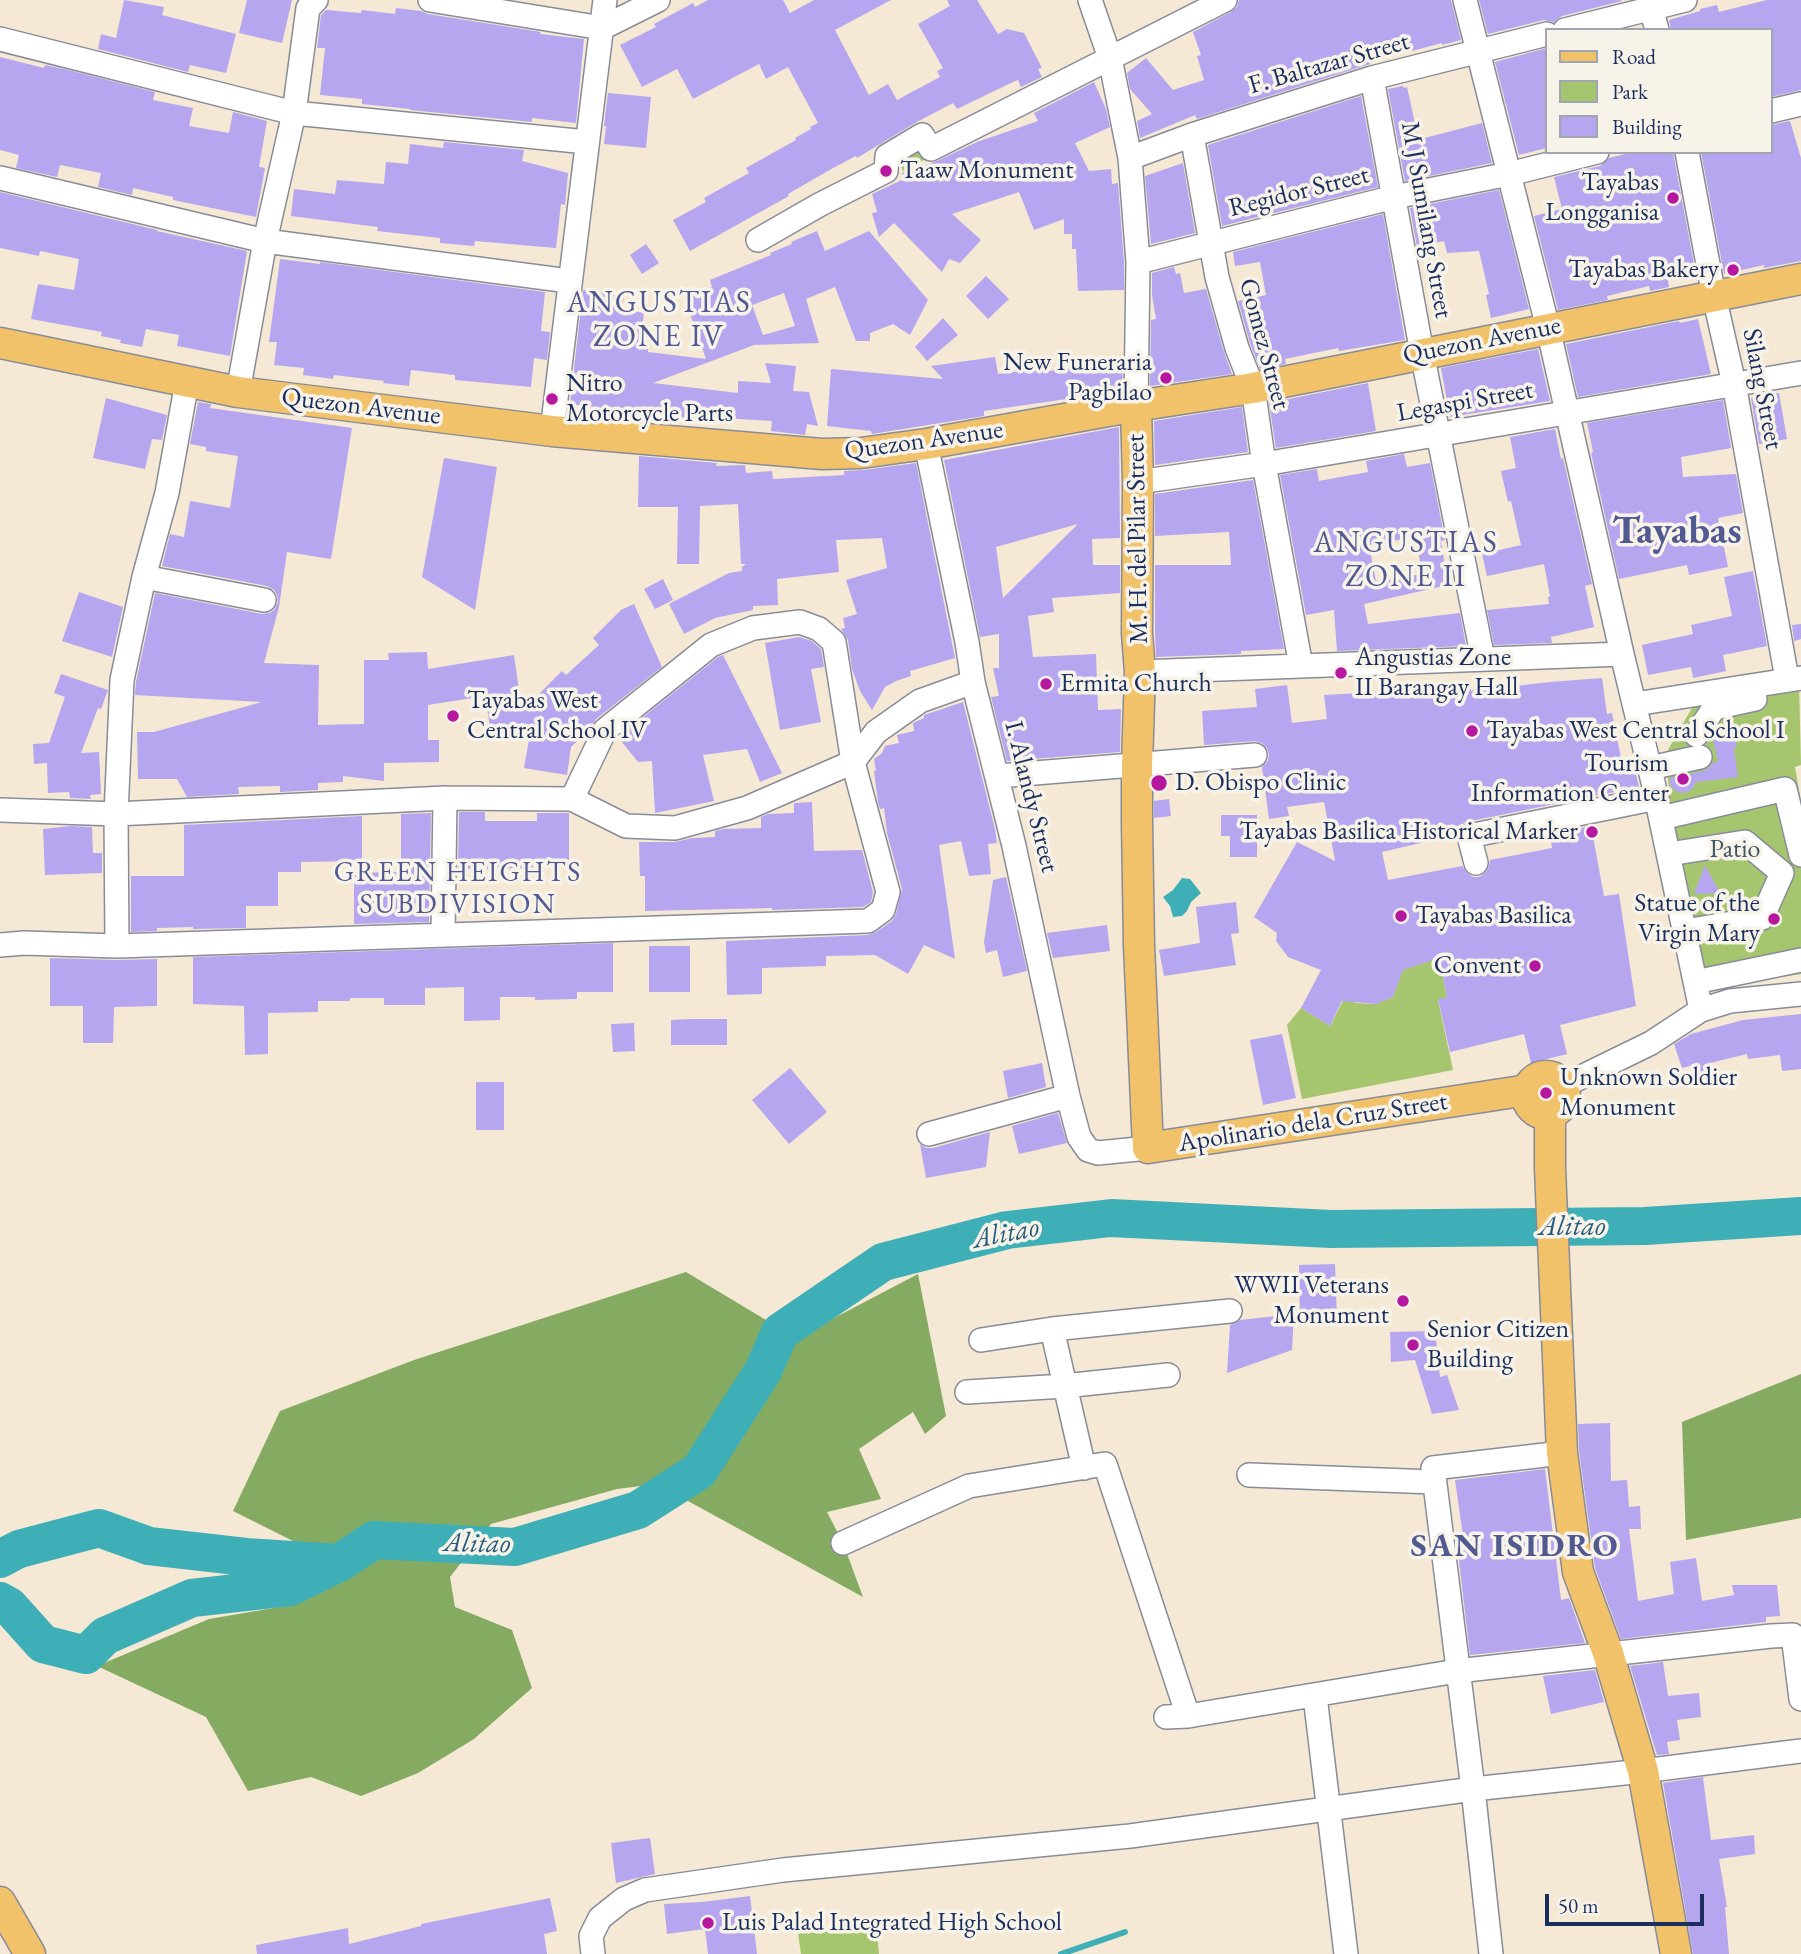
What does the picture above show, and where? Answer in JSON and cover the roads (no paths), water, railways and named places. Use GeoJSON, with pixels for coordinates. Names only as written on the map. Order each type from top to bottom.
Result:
{"type":"FeatureCollection","features":[{"type":"Feature","properties":{"kind":"main road","name":"Quezon Avenue"},"geometry":{"type":"LineString","coordinates":[[0,343],[237,392],[552,430],[821,454],[862,453],[1253,388],[1801,279]]}},
{"type":"Feature","properties":{"kind":"main road","name":"M. H. del Pilar Street"},"geometry":{"type":"LineString","coordinates":[[1136,406],[1137,633],[1140,672],[1137,765],[1139,945],[1148,1148]]}},
{"type":"Feature","properties":{"kind":"main road"},"geometry":{"type":"LineString","coordinates":[[1549,1076],[1563,1086],[1566,1095],[1564,1104],[1558,1111],[1540,1114],[1532,1108],[1528,1090],[1532,1082],[1549,1076]]}},
{"type":"Feature","properties":{"kind":"main road","name":"Apolinario dela Cruz Street"},"geometry":{"type":"LineString","coordinates":[[1148,1148],[1528,1090]]}},
{"type":"Feature","properties":{"kind":"main road"},"geometry":{"type":"LineString","coordinates":[[1549,1114],[1562,1453],[1578,1572],[1608,1653],[1643,1771],[1676,1954]]}},
{"type":"Feature","properties":{"kind":"main road"},"geometry":{"type":"LineString","coordinates":[[0,1902],[30,1954]]}},
{"type":"Feature","properties":{"kind":"street"},"geometry":{"type":"LineString","coordinates":[[237,392],[265,241],[294,113],[308,8],[316,0]]}},
{"type":"Feature","properties":{"kind":"street"},"geometry":{"type":"LineString","coordinates":[[430,0],[603,29],[658,0]]}},
{"type":"Feature","properties":{"kind":"street"},"geometry":{"type":"LineString","coordinates":[[552,430],[605,0]]}},
{"type":"Feature","properties":{"kind":"street","name":"M. H. del Pilar Street"},"geometry":{"type":"LineString","coordinates":[[1090,0],[1110,58],[1130,158],[1138,261],[1136,406]]}},
{"type":"Feature","properties":{"kind":"street"},"geometry":{"type":"LineString","coordinates":[[758,240],[886,171],[887,156],[922,135],[931,149],[1225,0]]}},
{"type":"Feature","properties":{"kind":"street"},"geometry":{"type":"LineString","coordinates":[[1465,0],[1568,412],[1669,854],[1701,1010]]}},
{"type":"Feature","properties":{"kind":"street"},"geometry":{"type":"LineString","coordinates":[[1580,28],[1654,19],[1685,0]]}},
{"type":"Feature","properties":{"kind":"street","name":"F. Baltazar Street"},"geometry":{"type":"LineString","coordinates":[[1130,158],[1192,135],[1372,78],[1546,34]]}},
{"type":"Feature","properties":{"kind":"street"},"geometry":{"type":"LineString","coordinates":[[0,38],[294,113],[587,142]]}},
{"type":"Feature","properties":{"kind":"street","name":"M J Sumilang Street"},"geometry":{"type":"LineString","coordinates":[[1372,78],[1422,353],[1483,659]]}},
{"type":"Feature","properties":{"kind":"street"},"geometry":{"type":"LineString","coordinates":[[1773,111],[1801,104]]}},
{"type":"Feature","properties":{"kind":"street","name":"Gomez Street"},"geometry":{"type":"LineString","coordinates":[[1192,135],[1217,277],[1237,348],[1253,388],[1301,666]]}},
{"type":"Feature","properties":{"kind":"street","name":"Regidor Street"},"geometry":{"type":"LineString","coordinates":[[1138,261],[1394,197],[1509,174],[1589,154]]}},
{"type":"Feature","properties":{"kind":"street","name":"Silang Street"},"geometry":{"type":"LineString","coordinates":[[1687,154],[1794,682]]}},
{"type":"Feature","properties":{"kind":"street"},"geometry":{"type":"LineString","coordinates":[[0,178],[265,241],[569,281]]}},
{"type":"Feature","properties":{"kind":"street","name":"Legaspi Street"},"geometry":{"type":"LineString","coordinates":[[1138,482],[1264,464],[1801,373]]}},
{"type":"Feature","properties":{"kind":"street"},"geometry":{"type":"LineString","coordinates":[[117,946],[116,814],[122,680],[144,577],[167,493],[187,382]]}},
{"type":"Feature","properties":{"kind":"street","name":"I. Alandy Street"},"geometry":{"type":"LineString","coordinates":[[926,444],[973,682],[998,776],[1068,1096],[1079,1137],[1088,1150],[1098,1153]]}},
{"type":"Feature","properties":{"kind":"street"},"geometry":{"type":"LineString","coordinates":[[144,577],[264,600]]}},
{"type":"Feature","properties":{"kind":"street"},"geometry":{"type":"LineString","coordinates":[[0,946],[24,943],[117,946],[868,921],[883,910],[888,892],[853,762],[834,642],[819,629],[800,622],[753,628],[711,645],[604,730],[572,799]]}},
{"type":"Feature","properties":{"kind":"street"},"geometry":{"type":"LineString","coordinates":[[1140,672],[1622,654]]}},
{"type":"Feature","properties":{"kind":"street"},"geometry":{"type":"LineString","coordinates":[[0,810],[116,814],[445,798],[572,799],[626,826],[675,828],[747,808],[853,762],[876,733],[920,701],[973,682]]}},
{"type":"Feature","properties":{"kind":"street"},"geometry":{"type":"LineString","coordinates":[[1635,704],[1794,682]]}},
{"type":"Feature","properties":{"kind":"street"},"geometry":{"type":"LineString","coordinates":[[1655,792],[1698,746],[1714,708],[1794,682]]}},
{"type":"Feature","properties":{"kind":"street"},"geometry":{"type":"LineString","coordinates":[[998,776],[1255,755]]}},
{"type":"Feature","properties":{"kind":"street"},"geometry":{"type":"LineString","coordinates":[[1476,863],[1469,836],[1655,792],[1786,789],[1801,855]]}},
{"type":"Feature","properties":{"kind":"street"},"geometry":{"type":"LineString","coordinates":[[443,935],[445,798]]}},
{"type":"Feature","properties":{"kind":"street"},"geometry":{"type":"LineString","coordinates":[[1669,854],[1745,842],[1791,870],[1762,918],[1685,931]]}},
{"type":"Feature","properties":{"kind":"street"},"geometry":{"type":"LineString","coordinates":[[1695,982],[1801,960]]}},
{"type":"Feature","properties":{"kind":"street"},"geometry":{"type":"LineString","coordinates":[[1563,1086],[1651,1043],[1701,1010],[1730,1001],[1801,994]]}},
{"type":"Feature","properties":{"kind":"street"},"geometry":{"type":"LineString","coordinates":[[929,1134],[1068,1096]]}},
{"type":"Feature","properties":{"kind":"street","name":"Apolinario dela Cruz Street"},"geometry":{"type":"LineString","coordinates":[[1098,1153],[1148,1148]]}},
{"type":"Feature","properties":{"kind":"street"},"geometry":{"type":"LineString","coordinates":[[981,1340],[1052,1329],[1230,1311]]}},
{"type":"Feature","properties":{"kind":"street"},"geometry":{"type":"LineString","coordinates":[[1052,1329],[1084,1468]]}},
{"type":"Feature","properties":{"kind":"street"},"geometry":{"type":"LineString","coordinates":[[967,1392],[1064,1386],[1168,1375]]}},
{"type":"Feature","properties":{"kind":"street"},"geometry":{"type":"LineString","coordinates":[[1491,1954],[1433,1468],[1562,1453]]}},
{"type":"Feature","properties":{"kind":"street"},"geometry":{"type":"LineString","coordinates":[[844,1543],[969,1486],[1105,1464],[1177,1716],[1315,1696],[1457,1671],[1793,1635],[1801,1699]]}},
{"type":"Feature","properties":{"kind":"street"},"geometry":{"type":"LineString","coordinates":[[1249,1475],[1434,1482]]}},
{"type":"Feature","properties":{"kind":"street"},"geometry":{"type":"LineString","coordinates":[[1315,1696],[1346,1954]]}},
{"type":"Feature","properties":{"kind":"street"},"geometry":{"type":"LineString","coordinates":[[592,1945],[600,1918],[624,1899],[645,1890],[783,1870],[1130,1836],[1473,1789],[1801,1751]]}},
{"type":"Feature","properties":{"kind":"water"},"geometry":{"type":"Polygon","coordinates":[[[1182,878],[1190,879],[1201,893],[1182,916],[1173,917],[1170,906],[1163,897],[1173,890],[1182,878]]]}},
{"type":"Feature","properties":{"kind":"waterway","name":"Alitao"},"geometry":{"type":"LineString","coordinates":[[0,1601],[9,1606],[43,1644],[86,1655],[105,1636],[192,1598],[290,1587],[339,1563],[374,1540],[515,1547],[638,1510],[699,1471],[763,1371],[780,1332],[883,1262],[1007,1230],[1111,1218],[1331,1229],[1645,1226],[1801,1216]]}},
{"type":"Feature","properties":{"kind":"waterway","name":"Alitao"},"geometry":{"type":"LineString","coordinates":[[0,1559],[19,1549],[99,1528],[149,1546],[246,1557],[339,1563]]}},
{"type":"Feature","properties":{"kind":"waterway"},"geometry":{"type":"LineString","coordinates":[[1061,1954],[1125,1932]]}},
{"type":"Feature","properties":{"kind":"place","name":"Taaw Monument"},"geometry":{"type":"Point","coordinates":[886,171]}},
{"type":"Feature","properties":{"kind":"place","name":"Tayabas Longganisa"},"geometry":{"type":"Point","coordinates":[1673,198]}},
{"type":"Feature","properties":{"kind":"place","name":"Tayabas Bakery"},"geometry":{"type":"Point","coordinates":[1733,270]}},
{"type":"Feature","properties":{"kind":"place","name":"New Funeraria Pagbilao"},"geometry":{"type":"Point","coordinates":[1166,378]}},
{"type":"Feature","properties":{"kind":"place","name":"Nitro Motorcycle Parts"},"geometry":{"type":"Point","coordinates":[552,399]}},
{"type":"Feature","properties":{"kind":"place","name":"Angustias Zone II Barangay Hall"},"geometry":{"type":"Point","coordinates":[1341,673]}},
{"type":"Feature","properties":{"kind":"place","name":"Ermita Church"},"geometry":{"type":"Point","coordinates":[1046,684]}},
{"type":"Feature","properties":{"kind":"place","name":"Tayabas West Central School IV"},"geometry":{"type":"Point","coordinates":[453,716]}},
{"type":"Feature","properties":{"kind":"place","name":"Tayabas West Central School I"},"geometry":{"type":"Point","coordinates":[1472,731]}},
{"type":"Feature","properties":{"kind":"place","name":"Tourism Information Center"},"geometry":{"type":"Point","coordinates":[1683,779]}},
{"type":"Feature","properties":{"kind":"place","name":"D. Obispo Clinic"},"geometry":{"type":"Point","coordinates":[1159,783]}},
{"type":"Feature","properties":{"kind":"place","name":"Tayabas Basilica Historical Marker"},"geometry":{"type":"Point","coordinates":[1592,832]}},
{"type":"Feature","properties":{"kind":"place","name":"Tayabas Basilica"},"geometry":{"type":"Point","coordinates":[1401,916]}},
{"type":"Feature","properties":{"kind":"place","name":"Statue of the Virgin Mary"},"geometry":{"type":"Point","coordinates":[1774,919]}},
{"type":"Feature","properties":{"kind":"place","name":"Convent"},"geometry":{"type":"Point","coordinates":[1535,966]}},
{"type":"Feature","properties":{"kind":"place","name":"Unknown Soldier Monument"},"geometry":{"type":"Point","coordinates":[1546,1093]}},
{"type":"Feature","properties":{"kind":"place","name":"WWII Veterans Monument"},"geometry":{"type":"Point","coordinates":[1403,1301]}},
{"type":"Feature","properties":{"kind":"place","name":"Senior Citizen Building"},"geometry":{"type":"Point","coordinates":[1413,1345]}},
{"type":"Feature","properties":{"kind":"place","name":"Luis Palad Integrated High School"},"geometry":{"type":"Point","coordinates":[708,1923]}},
{"type":"Feature","properties":{"kind":"district","name":"ANGUSTIAS ZONE IV"},"geometry":{"type":"Point","coordinates":[659,321]}},
{"type":"Feature","properties":{"kind":"district","name":"Tayabas"},"geometry":{"type":"Point","coordinates":[1677,532]}},
{"type":"Feature","properties":{"kind":"district","name":"ANGUSTIAS ZONE II"},"geometry":{"type":"Point","coordinates":[1406,561]}},
{"type":"Feature","properties":{"kind":"district","name":"GREEN HEIGHTS SUBDIVISION"},"geometry":{"type":"Point","coordinates":[458,889]}},
{"type":"Feature","properties":{"kind":"district","name":"SAN ISIDRO"},"geometry":{"type":"Point","coordinates":[1515,1547]}},
{"type":"Feature","properties":{"kind":"park label","name":"Patio"},"geometry":{"type":"Point","coordinates":[1735,850]}}]}
